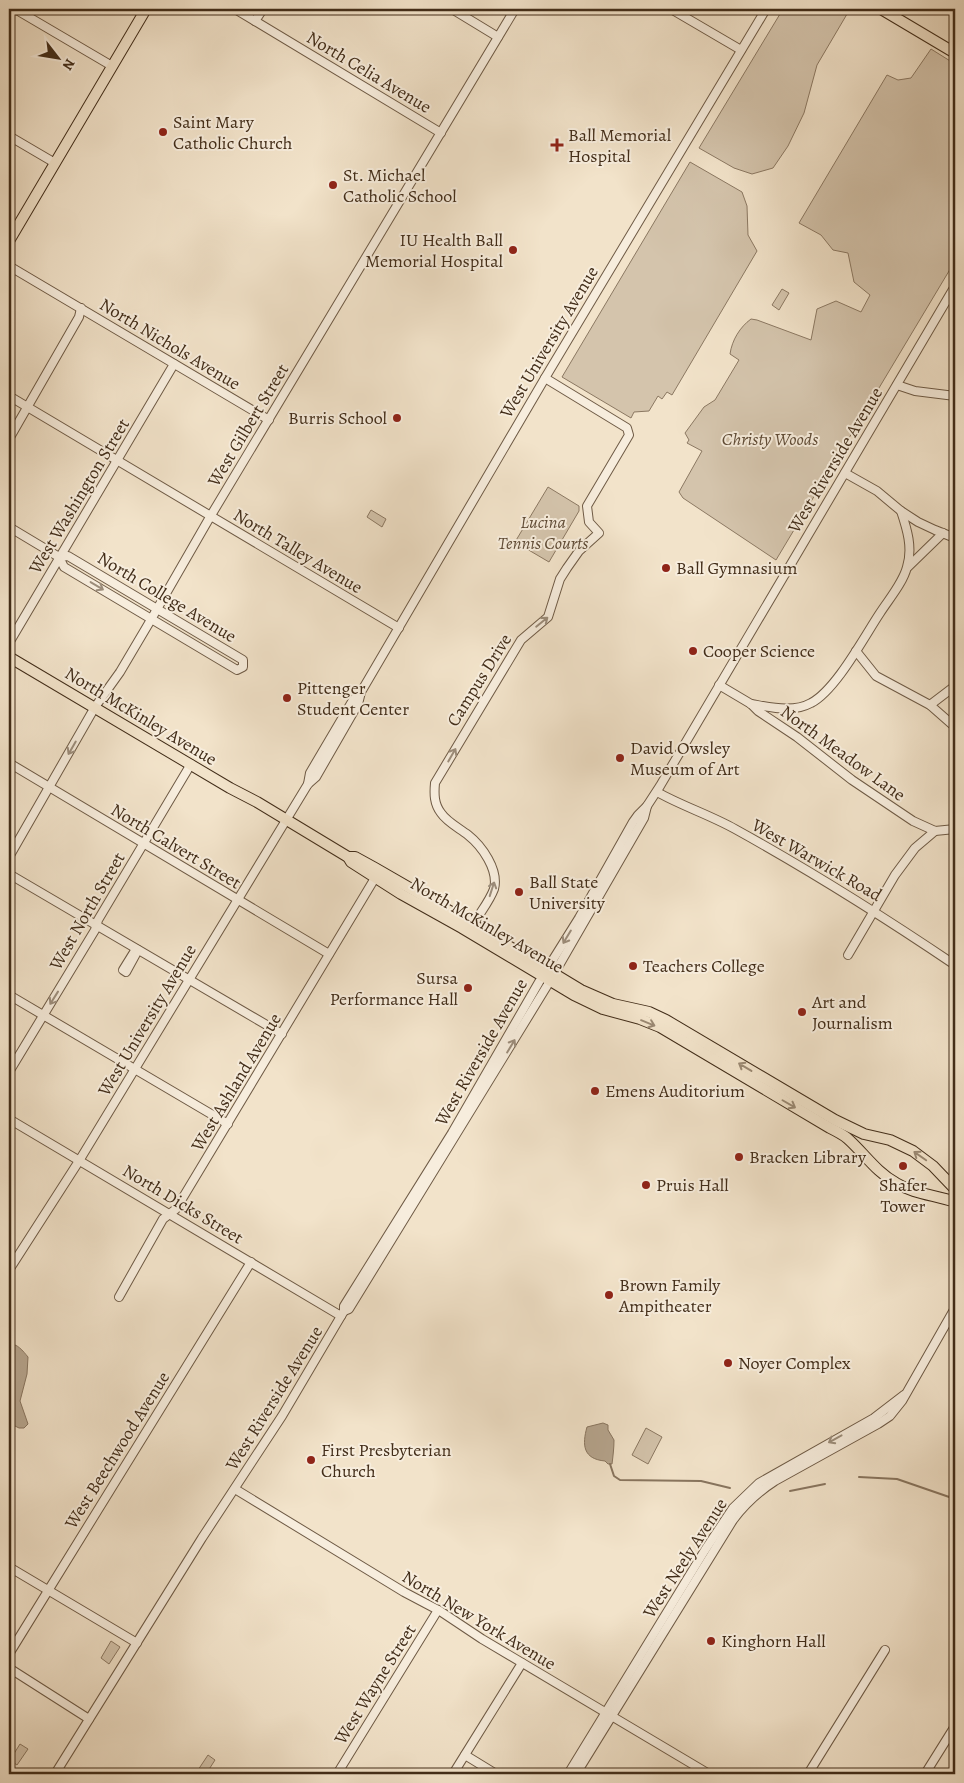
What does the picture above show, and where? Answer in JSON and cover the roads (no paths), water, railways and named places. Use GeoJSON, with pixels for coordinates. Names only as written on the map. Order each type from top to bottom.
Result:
{"type":"FeatureCollection","features":[{"type":"Feature","properties":{"kind":"main road"},"geometry":{"type":"LineString","coordinates":[[9,240],[146,9]]}},
{"type":"Feature","properties":{"kind":"main road"},"geometry":{"type":"LineString","coordinates":[[881,9],[955,53]]}},
{"type":"Feature","properties":{"kind":"main road","name":"North McKinley Avenue"},"geometry":{"type":"LineString","coordinates":[[9,656],[287,819],[348,857],[351,862],[375,878],[471,928],[551,976],[587,1002],[660,1027],[846,1137],[874,1167],[900,1186],[955,1202]]}},
{"type":"Feature","properties":{"kind":"main road"},"geometry":{"type":"LineString","coordinates":[[348,857],[355,857],[471,928]]}},
{"type":"Feature","properties":{"kind":"main road","name":"North McKinley Avenue"},"geometry":{"type":"LineString","coordinates":[[551,976],[597,998],[613,1004],[649,1012],[666,1020],[835,1120],[864,1134],[890,1140],[906,1147],[928,1162],[955,1189]]}},
{"type":"Feature","properties":{"kind":"street"},"geometry":{"type":"LineString","coordinates":[[15,9],[112,66]]}},
{"type":"Feature","properties":{"kind":"street","name":"North Celia Avenue"},"geometry":{"type":"LineString","coordinates":[[235,9],[441,132]]}},
{"type":"Feature","properties":{"kind":"street"},"geometry":{"type":"LineString","coordinates":[[255,21],[263,9]]}},
{"type":"Feature","properties":{"kind":"street"},"geometry":{"type":"LineString","coordinates":[[452,9],[498,37]]}},
{"type":"Feature","properties":{"kind":"street","name":"West Gilbert Street"},"geometry":{"type":"LineString","coordinates":[[9,857],[95,707],[120,672],[210,517],[515,9]]}},
{"type":"Feature","properties":{"kind":"street"},"geometry":{"type":"LineString","coordinates":[[671,9],[741,50]]}},
{"type":"Feature","properties":{"kind":"street","name":"West University Avenue"},"geometry":{"type":"LineString","coordinates":[[9,1270],[80,1161],[308,784],[316,776],[343,732],[358,704],[361,692],[398,628],[766,9]]}},
{"type":"Feature","properties":{"kind":"street"},"geometry":{"type":"LineString","coordinates":[[9,136],[55,163]]}},
{"type":"Feature","properties":{"kind":"street","name":"North Nichols Avenue"},"geometry":{"type":"LineString","coordinates":[[9,266],[269,420]]}},
{"type":"Feature","properties":{"kind":"street","name":"West Riverside Avenue"},"geometry":{"type":"LineString","coordinates":[[55,1774],[202,1538],[235,1490],[343,1314],[344,1306],[551,976],[644,818],[647,806],[955,286]]}},
{"type":"Feature","properties":{"kind":"street"},"geometry":{"type":"LineString","coordinates":[[9,439],[79,317],[81,308]]}},
{"type":"Feature","properties":{"kind":"street","name":"West Washington Street"},"geometry":{"type":"LineString","coordinates":[[9,643],[174,364]]}},
{"type":"Feature","properties":{"kind":"street","name":"Campus Drive"},"geometry":{"type":"LineString","coordinates":[[471,928],[494,889],[492,869],[486,856],[475,842],[441,814],[436,805],[435,783],[521,640],[548,617],[560,579],[567,568],[579,551],[599,533],[589,522],[587,506],[629,435],[627,428],[545,378]]}},
{"type":"Feature","properties":{"kind":"street"},"geometry":{"type":"LineString","coordinates":[[897,385],[915,391],[955,396]]}},
{"type":"Feature","properties":{"kind":"street","name":"North Talley Avenue"},"geometry":{"type":"LineString","coordinates":[[9,396],[398,628]]}},
{"type":"Feature","properties":{"kind":"street"},"geometry":{"type":"LineString","coordinates":[[845,474],[877,491],[918,522],[955,538]]}},
{"type":"Feature","properties":{"kind":"street"},"geometry":{"type":"LineString","coordinates":[[751,704],[777,708],[795,708],[810,704],[829,688],[856,651],[900,583],[907,568],[909,557],[908,538],[901,511]]}},
{"type":"Feature","properties":{"kind":"street","name":"North College Avenue"},"geometry":{"type":"LineString","coordinates":[[9,527],[59,557],[64,567],[237,670],[243,667],[243,660],[157,608],[68,556],[59,557]]}},
{"type":"Feature","properties":{"kind":"street"},"geometry":{"type":"LineString","coordinates":[[907,568],[942,533]]}},
{"type":"Feature","properties":{"kind":"street"},"geometry":{"type":"LineString","coordinates":[[856,651],[876,676],[930,705],[955,727]]}},
{"type":"Feature","properties":{"kind":"street","name":"North Meadow Lane"},"geometry":{"type":"LineString","coordinates":[[719,685],[751,704],[876,797],[912,821],[935,831],[955,829]]}},
{"type":"Feature","properties":{"kind":"street"},"geometry":{"type":"LineString","coordinates":[[930,705],[955,686]]}},
{"type":"Feature","properties":{"kind":"street","name":"North Calvert Street"},"geometry":{"type":"LineString","coordinates":[[9,763],[329,954]]}},
{"type":"Feature","properties":{"kind":"street","name":"West North Street"},"geometry":{"type":"LineString","coordinates":[[9,1072],[191,764]]}},
{"type":"Feature","properties":{"kind":"street","name":"West Warwick Road"},"geometry":{"type":"LineString","coordinates":[[657,792],[734,829],[875,911],[955,964]]}},
{"type":"Feature","properties":{"kind":"street"},"geometry":{"type":"LineString","coordinates":[[848,955],[907,857],[923,840],[935,831]]}},
{"type":"Feature","properties":{"kind":"street"},"geometry":{"type":"LineString","coordinates":[[9,874],[282,1034]]}},
{"type":"Feature","properties":{"kind":"street","name":"West Ashland Avenue"},"geometry":{"type":"LineString","coordinates":[[119,1296],[163,1219],[176,1210],[375,878]]}},
{"type":"Feature","properties":{"kind":"street"},"geometry":{"type":"LineString","coordinates":[[9,995],[228,1124]]}},
{"type":"Feature","properties":{"kind":"street","name":"North Dicks Street"},"geometry":{"type":"LineString","coordinates":[[9,1119],[343,1314]]}},
{"type":"Feature","properties":{"kind":"street","name":"West Beechwood Avenue"},"geometry":{"type":"LineString","coordinates":[[9,1654],[251,1262]]}},
{"type":"Feature","properties":{"kind":"street","name":"West Neely Avenue"},"geometry":{"type":"LineString","coordinates":[[576,1774],[608,1715],[705,1550],[733,1508],[746,1495],[772,1475],[874,1418],[905,1394],[955,1308]]}},
{"type":"Feature","properties":{"kind":"street","name":"North New York Avenue"},"geometry":{"type":"LineString","coordinates":[[235,1490],[404,1592],[455,1620],[470,1632],[709,1774]]}},
{"type":"Feature","properties":{"kind":"street"},"geometry":{"type":"LineString","coordinates":[[9,1567],[137,1644]]}},
{"type":"Feature","properties":{"kind":"street","name":"West Wayne Street"},"geometry":{"type":"LineString","coordinates":[[337,1774],[438,1610]]}},
{"type":"Feature","properties":{"kind":"street"},"geometry":{"type":"LineString","coordinates":[[808,1774],[885,1650]]}},
{"type":"Feature","properties":{"kind":"street"},"geometry":{"type":"LineString","coordinates":[[453,1774],[522,1663]]}},
{"type":"Feature","properties":{"kind":"street"},"geometry":{"type":"LineString","coordinates":[[9,1668],[89,1719]]}},
{"type":"Feature","properties":{"kind":"street","name":"West Neely Avenue"},"geometry":{"type":"LineString","coordinates":[[568,1774],[608,1715]]}},
{"type":"Feature","properties":{"kind":"street"},"geometry":{"type":"LineString","coordinates":[[925,1774],[955,1726]]}},
{"type":"Feature","properties":{"kind":"street"},"geometry":{"type":"LineString","coordinates":[[465,1755],[496,1774]]}},
{"type":"Feature","properties":{"kind":"street"},"geometry":{"type":"LineString","coordinates":[[691,1774],[696,1766]]}},
{"type":"Feature","properties":{"kind":"waterway"},"geometry":{"type":"LineString","coordinates":[[610,1464],[614,1476],[620,1480],[701,1481],[730,1488]]}},
{"type":"Feature","properties":{"kind":"waterway"},"geometry":{"type":"LineString","coordinates":[[859,1477],[897,1479],[955,1499]]}},
{"type":"Feature","properties":{"kind":"waterway"},"geometry":{"type":"LineString","coordinates":[[790,1491],[825,1484]]}},
{"type":"Feature","properties":{"kind":"place","name":"Saint Mary Catholic Church"},"geometry":{"type":"Point","coordinates":[163,132]}},
{"type":"Feature","properties":{"kind":"place","name":"Ball Memorial Hospital"},"geometry":{"type":"Point","coordinates":[557,145]}},
{"type":"Feature","properties":{"kind":"place","name":"St. Michael Catholic School"},"geometry":{"type":"Point","coordinates":[333,185]}},
{"type":"Feature","properties":{"kind":"place","name":"IU Health Ball Memorial Hospital"},"geometry":{"type":"Point","coordinates":[513,250]}},
{"type":"Feature","properties":{"kind":"place","name":"Burris School"},"geometry":{"type":"Point","coordinates":[397,418]}},
{"type":"Feature","properties":{"kind":"place","name":"Ball Gymnasium"},"geometry":{"type":"Point","coordinates":[666,568]}},
{"type":"Feature","properties":{"kind":"place","name":"Cooper Science"},"geometry":{"type":"Point","coordinates":[693,651]}},
{"type":"Feature","properties":{"kind":"place","name":"Pittenger Student Center"},"geometry":{"type":"Point","coordinates":[287,698]}},
{"type":"Feature","properties":{"kind":"place","name":"David Owsley Museum of Art"},"geometry":{"type":"Point","coordinates":[620,758]}},
{"type":"Feature","properties":{"kind":"place","name":"Ball State University"},"geometry":{"type":"Point","coordinates":[519,892]}},
{"type":"Feature","properties":{"kind":"place","name":"Teachers College"},"geometry":{"type":"Point","coordinates":[633,966]}},
{"type":"Feature","properties":{"kind":"place","name":"Sursa Performance Hall"},"geometry":{"type":"Point","coordinates":[468,988]}},
{"type":"Feature","properties":{"kind":"place","name":"Art and Journalism"},"geometry":{"type":"Point","coordinates":[802,1012]}},
{"type":"Feature","properties":{"kind":"place","name":"Emens Auditorium"},"geometry":{"type":"Point","coordinates":[595,1091]}},
{"type":"Feature","properties":{"kind":"place","name":"Bracken Library"},"geometry":{"type":"Point","coordinates":[739,1157]}},
{"type":"Feature","properties":{"kind":"place","name":"Shafer Tower"},"geometry":{"type":"Point","coordinates":[903,1166]}},
{"type":"Feature","properties":{"kind":"place","name":"Pruis Hall"},"geometry":{"type":"Point","coordinates":[646,1185]}},
{"type":"Feature","properties":{"kind":"place","name":"Brown Family Ampitheater"},"geometry":{"type":"Point","coordinates":[609,1295]}},
{"type":"Feature","properties":{"kind":"place","name":"Noyer Complex"},"geometry":{"type":"Point","coordinates":[728,1363]}},
{"type":"Feature","properties":{"kind":"place","name":"First Presbyterian Church"},"geometry":{"type":"Point","coordinates":[311,1460]}},
{"type":"Feature","properties":{"kind":"place","name":"Kinghorn Hall"},"geometry":{"type":"Point","coordinates":[711,1641]}},
{"type":"Feature","properties":{"kind":"park label","name":"Christy Woods"},"geometry":{"type":"Point","coordinates":[770,439]}},
{"type":"Feature","properties":{"kind":"park label","name":"Lucina Tennis Courts"},"geometry":{"type":"Point","coordinates":[543,532]}}]}
